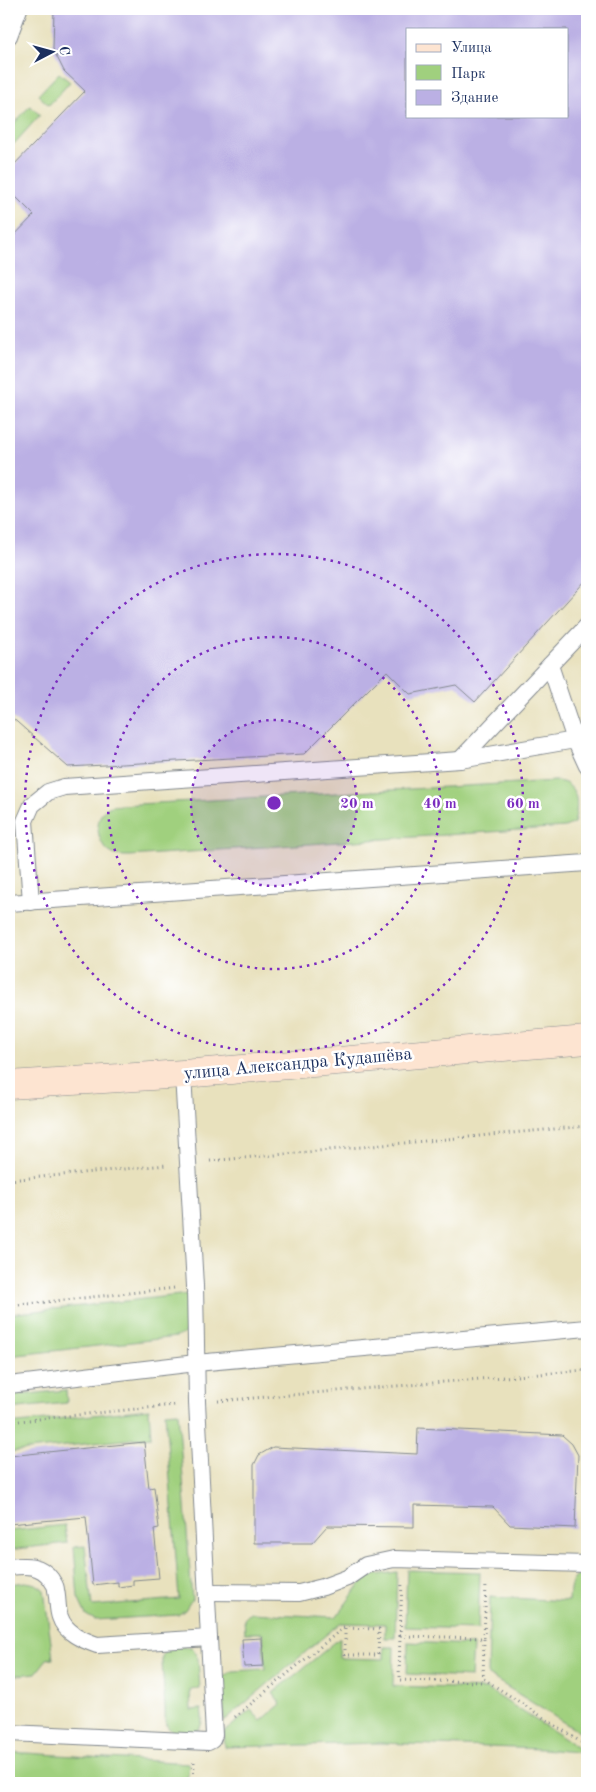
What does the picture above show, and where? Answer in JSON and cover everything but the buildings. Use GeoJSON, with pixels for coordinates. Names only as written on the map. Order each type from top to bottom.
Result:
{"type":"FeatureCollection","features":[{"type":"Feature","properties":{"kind":"main road","name":"улица Александра Кудашёва"},"geometry":{"type":"LineString","coordinates":[[9,1086],[183,1074],[587,1040]]}},
{"type":"Feature","properties":{"kind":"lane"},"geometry":{"type":"LineString","coordinates":[[9,36],[19,9]]}},
{"type":"Feature","properties":{"kind":"lane"},"geometry":{"type":"LineString","coordinates":[[460,760],[587,626]]}},
{"type":"Feature","properties":{"kind":"lane"},"geometry":{"type":"LineString","coordinates":[[550,665],[574,740],[587,766]]}},
{"type":"Feature","properties":{"kind":"lane"},"geometry":{"type":"LineString","coordinates":[[31,902],[25,821],[32,804],[48,792],[64,787],[460,760],[574,740]]}},
{"type":"Feature","properties":{"kind":"lane"},"geometry":{"type":"LineString","coordinates":[[9,903],[587,863]]}},
{"type":"Feature","properties":{"kind":"lane"},"geometry":{"type":"LineString","coordinates":[[9,1733],[208,1742],[212,1740],[214,1735],[197,1402],[195,1286],[183,1074]]}},
{"type":"Feature","properties":{"kind":"lane"},"geometry":{"type":"LineString","coordinates":[[9,1385],[196,1363],[587,1328]]}},
{"type":"Feature","properties":{"kind":"lane"},"geometry":{"type":"LineString","coordinates":[[207,1592],[299,1592],[323,1587],[347,1578],[366,1565],[394,1559],[587,1564]]}},
{"type":"Feature","properties":{"kind":"lane"},"geometry":{"type":"LineString","coordinates":[[9,1567],[31,1566],[47,1573],[56,1587],[60,1618],[70,1632],[82,1640],[97,1645],[209,1638]]}},
{"type":"Feature","properties":{"kind":"path"},"geometry":{"type":"LineString","coordinates":[[9,1180],[587,1126]]}},
{"type":"Feature","properties":{"kind":"path"},"geometry":{"type":"LineString","coordinates":[[9,1306],[195,1286]]}},
{"type":"Feature","properties":{"kind":"path"},"geometry":{"type":"LineString","coordinates":[[9,1422],[197,1402],[587,1370]]}},
{"type":"Feature","properties":{"kind":"path"},"geometry":{"type":"LineString","coordinates":[[402,1559],[399,1680],[483,1682],[486,1562]]}},
{"type":"Feature","properties":{"kind":"path"},"geometry":{"type":"LineString","coordinates":[[214,1735],[343,1628],[345,1628],[379,1629],[378,1655],[345,1654],[345,1628]]}},
{"type":"Feature","properties":{"kind":"path"},"geometry":{"type":"LineString","coordinates":[[400,1636],[484,1638]]}},
{"type":"Feature","properties":{"kind":"path"},"geometry":{"type":"LineString","coordinates":[[483,1679],[587,1746]]}},
{"type":"Feature","properties":{"kind":"green space"},"geometry":{"type":"Polygon","coordinates":[[[59,73],[70,82],[49,105],[38,95],[59,73]]]}},
{"type":"Feature","properties":{"kind":"green space"},"geometry":{"type":"Polygon","coordinates":[[[30,106],[40,115],[13,145],[9,141],[9,129],[30,106]]]}},
{"type":"Feature","properties":{"kind":"green space"},"geometry":{"type":"Polygon","coordinates":[[[555,781],[567,784],[576,797],[577,807],[574,823],[565,827],[129,856],[116,855],[107,850],[98,831],[98,824],[103,811],[113,806],[555,781]]]}},
{"type":"Feature","properties":{"kind":"green space"},"geometry":{"type":"Polygon","coordinates":[[[189,1294],[189,1328],[184,1334],[176,1337],[9,1356],[9,1314],[189,1294]]]}},
{"type":"Feature","properties":{"kind":"green space"},"geometry":{"type":"Polygon","coordinates":[[[66,1390],[67,1403],[9,1409],[9,1396],[66,1390]]]}},
{"type":"Feature","properties":{"kind":"green space"},"geometry":{"type":"Polygon","coordinates":[[[149,1409],[151,1437],[9,1452],[9,1424],[149,1409]]]}},
{"type":"Feature","properties":{"kind":"green space"},"geometry":{"type":"Polygon","coordinates":[[[178,1412],[192,1599],[185,1610],[178,1615],[95,1620],[86,1615],[78,1598],[74,1547],[85,1546],[92,1606],[179,1599],[165,1413],[178,1412]]]}},
{"type":"Feature","properties":{"kind":"green space"},"geometry":{"type":"Polygon","coordinates":[[[65,1525],[67,1543],[9,1550],[9,1531],[65,1525]]]}},
{"type":"Feature","properties":{"kind":"green space"},"geometry":{"type":"Polygon","coordinates":[[[407,1570],[480,1572],[478,1629],[405,1627],[407,1570]]]}},
{"type":"Feature","properties":{"kind":"green space"},"geometry":{"type":"Polygon","coordinates":[[[397,1572],[395,1638],[385,1638],[385,1624],[340,1623],[224,1721],[223,1679],[225,1675],[233,1671],[265,1669],[263,1633],[245,1633],[244,1619],[250,1613],[336,1617],[364,1579],[375,1575],[397,1572]]]}},
{"type":"Feature","properties":{"kind":"green space"},"geometry":{"type":"Polygon","coordinates":[[[581,1574],[587,1575],[587,1737],[488,1675],[490,1597],[569,1601],[572,1582],[581,1574]]]}},
{"type":"Feature","properties":{"kind":"green space"},"geometry":{"type":"Polygon","coordinates":[[[25,1582],[40,1586],[44,1590],[53,1658],[47,1659],[36,1673],[9,1676],[9,1584],[25,1582]]]}},
{"type":"Feature","properties":{"kind":"green space"},"geometry":{"type":"Polygon","coordinates":[[[340,1638],[339,1658],[384,1659],[384,1647],[394,1647],[393,1686],[487,1689],[587,1753],[542,1749],[381,1743],[225,1747],[224,1732],[251,1710],[261,1721],[281,1704],[273,1693],[340,1638]]]}},
{"type":"Feature","properties":{"kind":"green space"},"geometry":{"type":"Polygon","coordinates":[[[408,1642],[473,1645],[471,1677],[407,1674],[408,1642]]]}},
{"type":"Feature","properties":{"kind":"green space"},"geometry":{"type":"Polygon","coordinates":[[[170,1647],[192,1647],[198,1659],[200,1689],[190,1690],[191,1710],[201,1709],[202,1721],[198,1729],[189,1734],[173,1731],[166,1724],[162,1656],[170,1647]]]}},
{"type":"Feature","properties":{"kind":"green space"},"geometry":{"type":"Polygon","coordinates":[[[9,1752],[189,1763],[187,1782],[124,1779],[124,1783],[9,1783],[9,1752]]]}}]}
